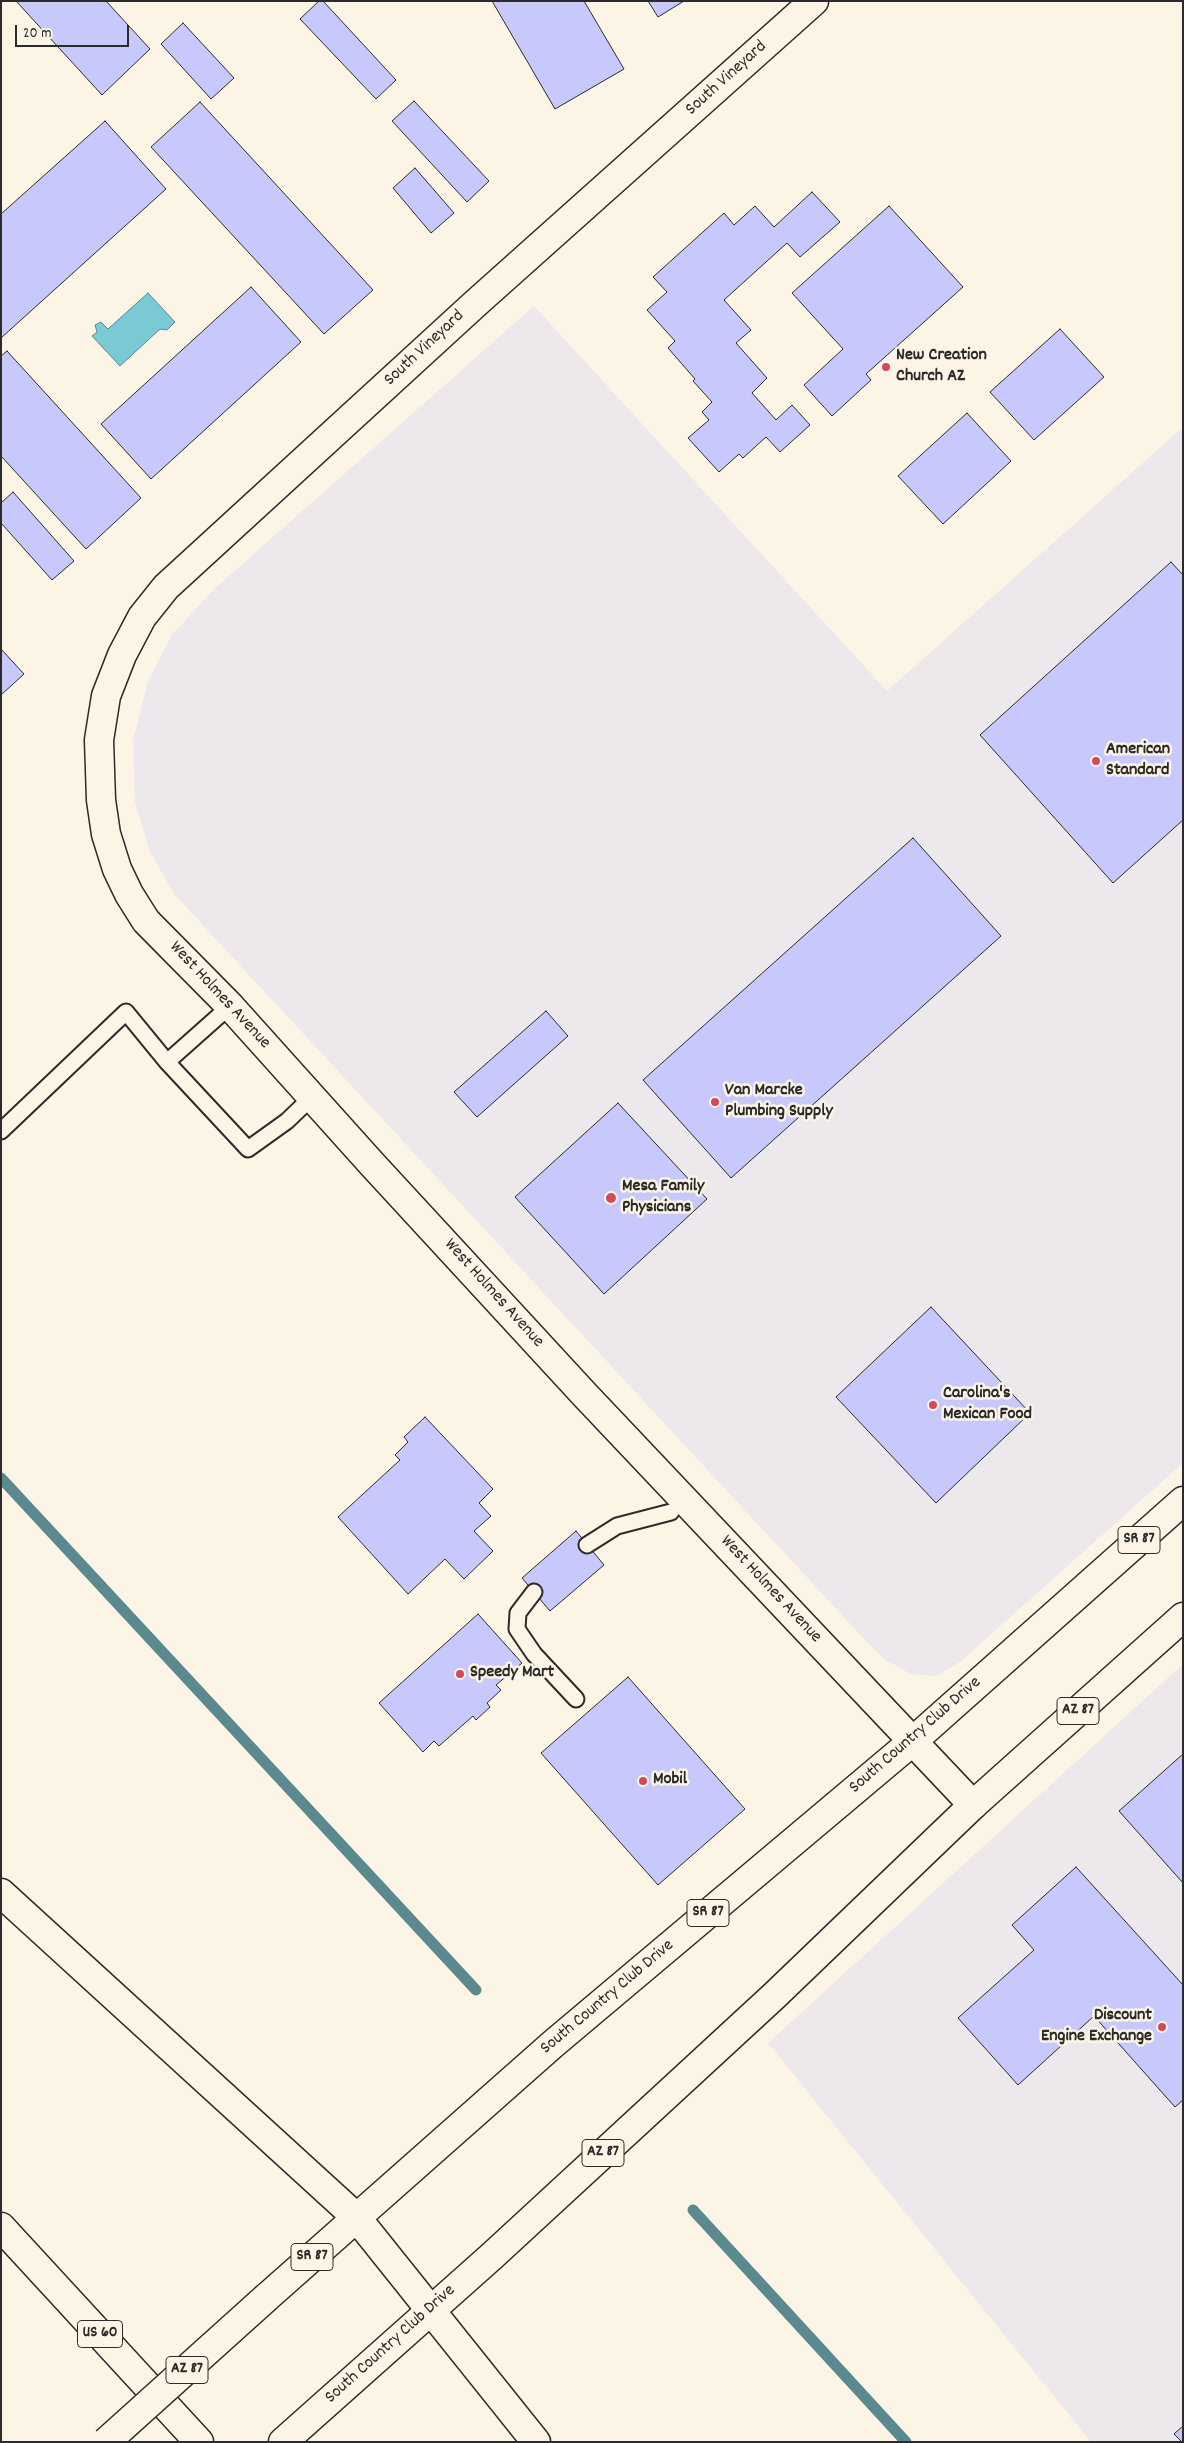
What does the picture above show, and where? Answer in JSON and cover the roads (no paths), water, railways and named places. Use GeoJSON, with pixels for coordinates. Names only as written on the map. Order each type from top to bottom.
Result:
{"type":"FeatureCollection","features":[{"type":"Feature","properties":{"kind":"main road","name":"South Vineyard"},"geometry":{"type":"LineString","coordinates":[[99,740],[106,696],[122,655],[142,617],[166,587],[476,303],[814,1]]}},
{"type":"Feature","properties":{"kind":"main road","name":"West Holmes Avenue"},"geometry":{"type":"LineString","coordinates":[[99,740],[103,817],[106,834],[117,869],[129,894],[146,920],[230,1006],[585,1395],[973,1806]]}},
{"type":"Feature","properties":{"kind":"main road","name":"South Country Club Drive"},"geometry":{"type":"LineString","coordinates":[[106,2442],[356,2217],[553,2044],[913,1741],[1183,1501]]}},
{"type":"Feature","properties":{"kind":"main road","name":"South Country Club Drive"},"geometry":{"type":"LineString","coordinates":[[283,2442],[432,2309],[774,1996],[973,1806],[1183,1617]]}},
{"type":"Feature","properties":{"kind":"main road"},"geometry":{"type":"LineString","coordinates":[[1,1893],[356,2217],[432,2309],[536,2442]]}},
{"type":"Feature","properties":{"kind":"main road","name":"US 60"},"geometry":{"type":"LineString","coordinates":[[1,2227],[199,2442]]}},
{"type":"Feature","properties":{"kind":"lane"},"geometry":{"type":"LineString","coordinates":[[167,1062],[230,1006]]}},
{"type":"Feature","properties":{"kind":"lane"},"geometry":{"type":"LineString","coordinates":[[1,1131],[126,1012],[167,1062],[248,1149],[287,1121],[312,1098]]}},
{"type":"Feature","properties":{"kind":"lane"},"geometry":{"type":"LineString","coordinates":[[587,1545],[617,1526],[671,1512]]}},
{"type":"Feature","properties":{"kind":"lane"},"geometry":{"type":"LineString","coordinates":[[534,1592],[518,1613],[517,1629],[534,1654],[576,1699]]}},
{"type":"Feature","properties":{"kind":"water"},"geometry":{"type":"Polygon","coordinates":[[[148,293],[175,322],[167,330],[160,329],[120,366],[92,336],[97,332],[95,325],[101,322],[108,329],[148,293]]]}},
{"type":"Feature","properties":{"kind":"waterway"},"geometry":{"type":"LineString","coordinates":[[1,1478],[476,1990]]}},
{"type":"Feature","properties":{"kind":"waterway"},"geometry":{"type":"LineString","coordinates":[[693,2210],[906,2442]]}},
{"type":"Feature","properties":{"kind":"place","name":"New Creation Church AZ"},"geometry":{"type":"Point","coordinates":[886,367]}},
{"type":"Feature","properties":{"kind":"place","name":"American Standard"},"geometry":{"type":"Point","coordinates":[1096,761]}},
{"type":"Feature","properties":{"kind":"place","name":"Van Marcke Plumbing Supply"},"geometry":{"type":"Point","coordinates":[715,1102]}},
{"type":"Feature","properties":{"kind":"place","name":"Mesa Family Physicians"},"geometry":{"type":"Point","coordinates":[611,1198]}},
{"type":"Feature","properties":{"kind":"place","name":"Carolina's Mexican Food"},"geometry":{"type":"Point","coordinates":[933,1405]}},
{"type":"Feature","properties":{"kind":"place","name":"Speedy Mart"},"geometry":{"type":"Point","coordinates":[460,1674]}},
{"type":"Feature","properties":{"kind":"place","name":"Mobil"},"geometry":{"type":"Point","coordinates":[643,1781]}},
{"type":"Feature","properties":{"kind":"place","name":"Discount Engine Exchange"},"geometry":{"type":"Point","coordinates":[1162,2027]}}]}
